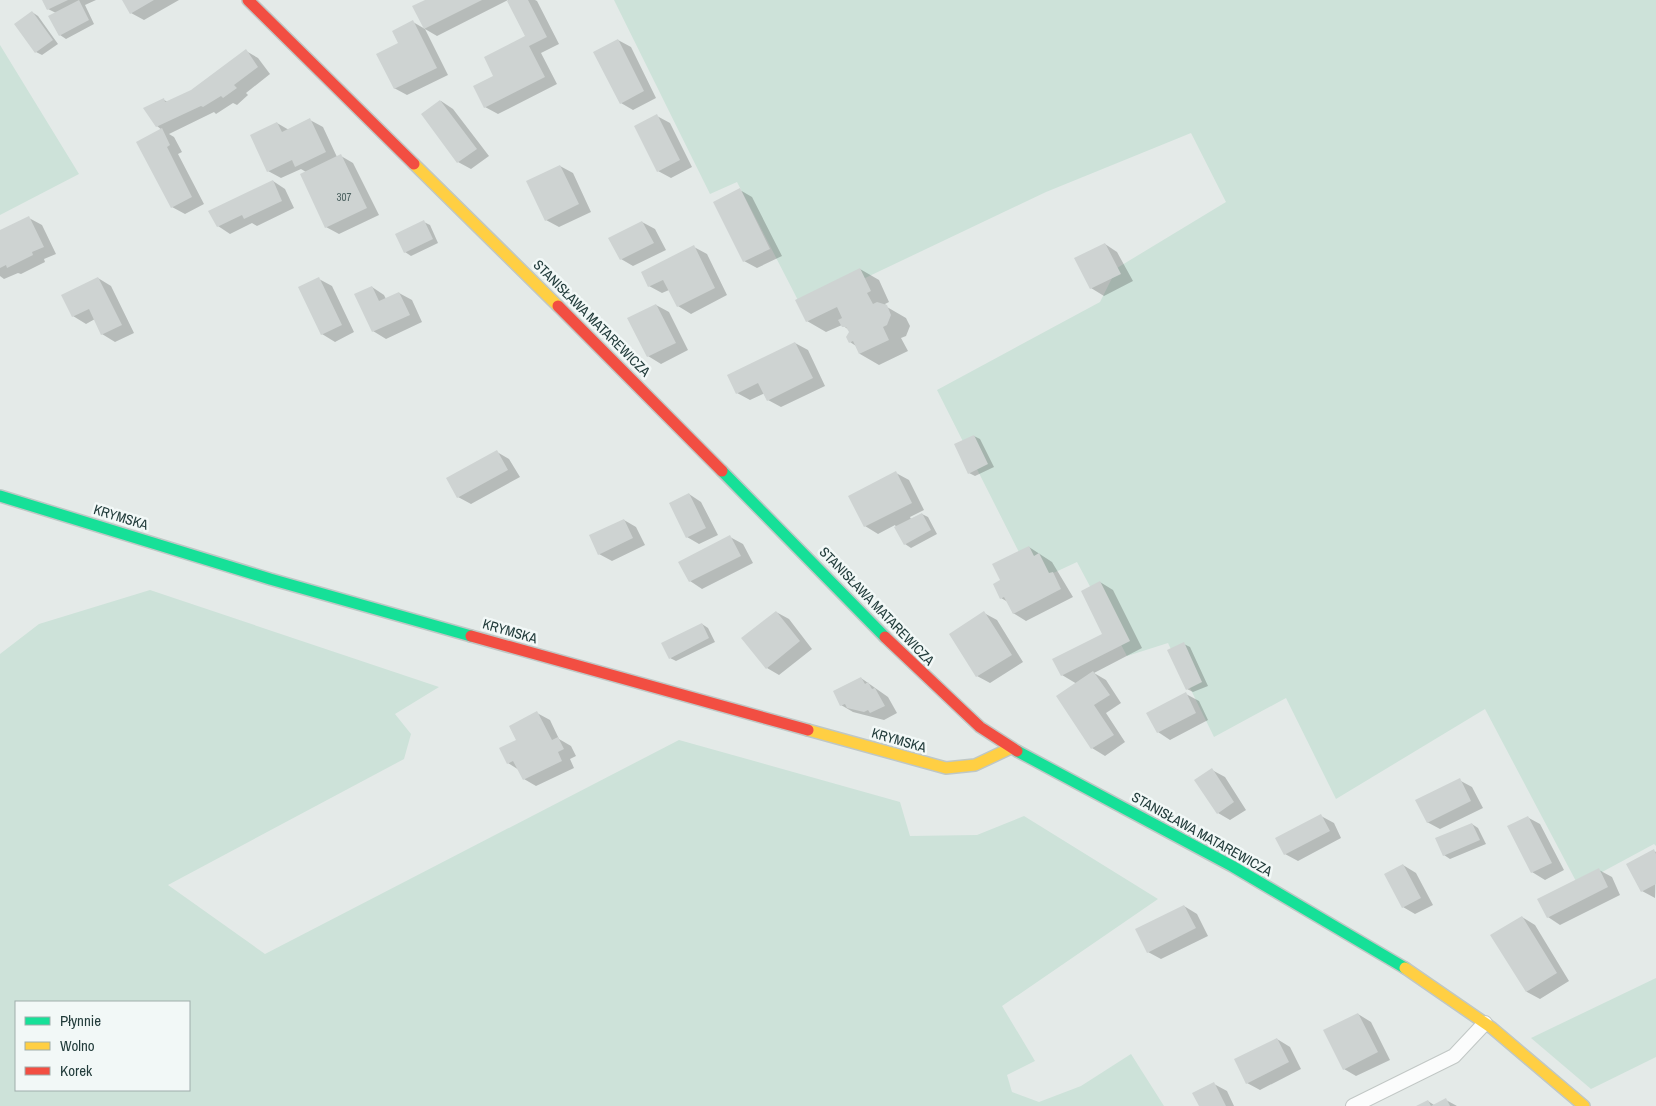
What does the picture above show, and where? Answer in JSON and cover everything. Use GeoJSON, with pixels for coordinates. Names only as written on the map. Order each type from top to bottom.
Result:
{"type":"FeatureCollection","features":[{"type":"Feature","properties":{"kind":"street","name":"STANISŁAWA MATAREWICZA"},"geometry":{"type":"LineString","coordinates":[[248,0],[611,358],[918,670],[980,727],[1011,748],[1232,866],[1430,983],[1485,1023],[1584,1106]]}},
{"type":"Feature","properties":{"kind":"street","name":"KRYMSKA"},"geometry":{"type":"LineString","coordinates":[[0,496],[280,581],[935,766],[948,768],[975,766],[992,760],[1011,748]]}},
{"type":"Feature","properties":{"kind":"lane"},"geometry":{"type":"LineString","coordinates":[[1352,1106],[1454,1056],[1485,1023]]}},
{"type":"Feature","properties":{"kind":"green space"},"geometry":{"type":"Polygon","coordinates":[[[614,0],[1656,0],[1656,846],[1654,844],[1578,885],[1485,709],[1336,799],[1286,698],[1214,737],[1168,643],[1127,656],[1077,562],[1034,582],[937,390],[1100,302],[1117,268],[1226,202],[1191,133],[1046,192],[802,308],[737,182],[710,194],[614,0]]]}},
{"type":"Feature","properties":{"kind":"green space"},"geometry":{"type":"Polygon","coordinates":[[[0,45],[79,174],[0,215],[0,45]]]}},
{"type":"Feature","properties":{"kind":"green space"},"geometry":{"type":"Polygon","coordinates":[[[150,590],[439,687],[395,714],[411,734],[404,759],[168,885],[265,954],[679,740],[900,802],[910,836],[977,835],[1024,816],[1158,899],[1002,1006],[1035,1061],[1007,1075],[1012,1092],[1039,1102],[1081,1086],[1131,1054],[1164,1106],[0,1106],[0,654],[39,624],[150,590]]]}},
{"type":"Feature","properties":{"kind":"green space"},"geometry":{"type":"Polygon","coordinates":[[[1656,978],[1656,1057],[1591,1089],[1531,1038],[1656,978]]]}},
{"type":"Feature","properties":{"kind":"building"},"geometry":{"type":"Polygon","coordinates":[[[42,0],[68,0],[47,10],[42,0]]]}},
{"type":"Feature","properties":{"kind":"building"},"geometry":{"type":"Polygon","coordinates":[[[79,0],[89,20],[59,36],[48,16],[79,0]]]}},
{"type":"Feature","properties":{"kind":"building"},"geometry":{"type":"Polygon","coordinates":[[[122,0],[154,0],[130,14],[122,0]]]}},
{"type":"Feature","properties":{"kind":"building"},"geometry":{"type":"Polygon","coordinates":[[[425,0],[482,0],[424,29],[412,6],[425,0]]]}},
{"type":"Feature","properties":{"kind":"building"},"geometry":{"type":"Polygon","coordinates":[[[528,0],[547,37],[529,46],[545,77],[484,108],[473,86],[493,76],[484,57],[525,36],[507,1],[528,0]]]}},
{"type":"Feature","properties":{"kind":"building"},"geometry":{"type":"Polygon","coordinates":[[[32,11],[53,40],[35,53],[14,24],[32,11]]]}},
{"type":"Feature","properties":{"kind":"building"},"geometry":{"type":"Polygon","coordinates":[[[413,20],[437,68],[394,89],[376,54],[398,43],[392,31],[413,20]]]}},
{"type":"Feature","properties":{"kind":"building"},"geometry":{"type":"Polygon","coordinates":[[[618,39],[644,91],[620,104],[593,52],[618,39]]]}},
{"type":"Feature","properties":{"kind":"building"},"geometry":{"type":"Polygon","coordinates":[[[246,49],[258,67],[234,85],[237,88],[223,98],[221,96],[203,107],[201,106],[156,127],[143,108],[164,98],[165,102],[191,90],[246,49]]]}},
{"type":"Feature","properties":{"kind":"building"},"geometry":{"type":"Polygon","coordinates":[[[440,100],[477,149],[457,163],[421,114],[440,100]]]}},
{"type":"Feature","properties":{"kind":"building"},"geometry":{"type":"Polygon","coordinates":[[[657,114],[680,160],[657,172],[634,126],[657,114]]]}},
{"type":"Feature","properties":{"kind":"building"},"geometry":{"type":"Polygon","coordinates":[[[310,118],[326,152],[295,167],[292,160],[267,172],[250,135],[277,122],[282,132],[310,118]]]}},
{"type":"Feature","properties":{"kind":"building"},"geometry":{"type":"Polygon","coordinates":[[[162,128],[170,145],[167,147],[192,197],[171,208],[136,142],[162,128]]]}},
{"type":"Feature","properties":{"kind":"building"},"geometry":{"type":"Polygon","coordinates":[[[341,154],[367,208],[325,228],[300,174],[341,154]]]}},
{"type":"Feature","properties":{"kind":"building"},"geometry":{"type":"Polygon","coordinates":[[[560,165],[579,204],[545,221],[526,181],[560,165]]]}},
{"type":"Feature","properties":{"kind":"building"},"geometry":{"type":"Polygon","coordinates":[[[273,180],[282,201],[244,219],[242,215],[217,227],[208,211],[273,180]]]}},
{"type":"Feature","properties":{"kind":"building"},"geometry":{"type":"Polygon","coordinates":[[[740,188],[770,249],[743,262],[713,202],[740,188]]]}},
{"type":"Feature","properties":{"kind":"building"},"geometry":{"type":"Polygon","coordinates":[[[29,216],[44,247],[32,252],[33,255],[7,268],[6,265],[0,268],[0,230],[29,216]]]}},
{"type":"Feature","properties":{"kind":"building"},"geometry":{"type":"Polygon","coordinates":[[[424,220],[433,239],[404,253],[395,234],[424,220]]]}},
{"type":"Feature","properties":{"kind":"building"},"geometry":{"type":"Polygon","coordinates":[[[642,221],[654,243],[620,260],[608,238],[642,221]]]}},
{"type":"Feature","properties":{"kind":"building"},"geometry":{"type":"Polygon","coordinates":[[[1105,243],[1121,274],[1090,289],[1074,258],[1105,243]]]}},
{"type":"Feature","properties":{"kind":"building"},"geometry":{"type":"Polygon","coordinates":[[[694,245],[715,288],[677,307],[663,280],[648,287],[641,272],[694,245]]]}},
{"type":"Feature","properties":{"kind":"building"},"geometry":{"type":"Polygon","coordinates":[[[860,268],[871,291],[867,293],[873,304],[877,302],[887,305],[891,315],[887,325],[883,327],[889,340],[859,354],[853,341],[849,343],[846,337],[849,332],[846,327],[842,327],[838,320],[842,318],[837,307],[806,322],[795,300],[860,268]]]}},
{"type":"Feature","properties":{"kind":"building"},"geometry":{"type":"Polygon","coordinates":[[[98,277],[122,325],[101,335],[89,309],[72,317],[61,295],[98,277]]]}},
{"type":"Feature","properties":{"kind":"building"},"geometry":{"type":"Polygon","coordinates":[[[319,277],[342,325],[321,335],[298,287],[319,277]]]}},
{"type":"Feature","properties":{"kind":"building"},"geometry":{"type":"Polygon","coordinates":[[[372,286],[379,301],[399,292],[410,315],[372,332],[354,294],[372,286]]]}},
{"type":"Feature","properties":{"kind":"building"},"geometry":{"type":"Polygon","coordinates":[[[656,304],[676,343],[647,357],[627,318],[656,304]]]}},
{"type":"Feature","properties":{"kind":"building"},"geometry":{"type":"Polygon","coordinates":[[[795,342],[813,378],[767,401],[758,383],[736,394],[727,375],[795,342]]]}},
{"type":"Feature","properties":{"kind":"building"},"geometry":{"type":"Polygon","coordinates":[[[974,435],[988,464],[968,474],[954,444],[974,435]]]}},
{"type":"Feature","properties":{"kind":"building"},"geometry":{"type":"Polygon","coordinates":[[[497,450],[508,470],[457,498],[446,478],[497,450]]]}},
{"type":"Feature","properties":{"kind":"building"},"geometry":{"type":"Polygon","coordinates":[[[896,471],[912,503],[864,527],[848,496],[896,471]]]}},
{"type":"Feature","properties":{"kind":"building"},"geometry":{"type":"Polygon","coordinates":[[[689,493],[706,528],[686,538],[669,503],[689,493]]]}},
{"type":"Feature","properties":{"kind":"building"},"geometry":{"type":"Polygon","coordinates":[[[922,513],[931,530],[904,545],[894,527],[922,513]]]}},
{"type":"Feature","properties":{"kind":"building"},"geometry":{"type":"Polygon","coordinates":[[[624,519],[633,538],[598,555],[589,535],[624,519]]]}},
{"type":"Feature","properties":{"kind":"building"},"geometry":{"type":"Polygon","coordinates":[[[730,535],[741,556],[689,582],[678,562],[730,535]]]}},
{"type":"Feature","properties":{"kind":"building"},"geometry":{"type":"Polygon","coordinates":[[[1029,546],[1034,556],[1039,553],[1049,573],[1053,572],[1061,589],[1013,614],[1004,597],[1000,599],[993,584],[1000,580],[992,564],[1029,546]]]}},
{"type":"Feature","properties":{"kind":"building"},"geometry":{"type":"Polygon","coordinates":[[[1100,581],[1130,641],[1061,676],[1052,659],[1102,634],[1081,591],[1100,581]]]}},
{"type":"Feature","properties":{"kind":"building"},"geometry":{"type":"Polygon","coordinates":[[[776,611],[800,641],[766,669],[741,638],[776,611]]]}},
{"type":"Feature","properties":{"kind":"building"},"geometry":{"type":"Polygon","coordinates":[[[984,611],[1012,655],[976,677],[949,634],[984,611]]]}},
{"type":"Feature","properties":{"kind":"building"},"geometry":{"type":"Polygon","coordinates":[[[702,623],[709,638],[669,659],[661,643],[702,623]]]}},
{"type":"Feature","properties":{"kind":"building"},"geometry":{"type":"Polygon","coordinates":[[[1184,642],[1202,682],[1186,690],[1167,650],[1184,642]]]}},
{"type":"Feature","properties":{"kind":"building"},"geometry":{"type":"Polygon","coordinates":[[[1093,671],[1110,695],[1094,705],[1114,735],[1091,749],[1056,696],[1093,671]]]}},
{"type":"Feature","properties":{"kind":"building"},"geometry":{"type":"Polygon","coordinates":[[[861,677],[865,684],[868,682],[872,689],[875,688],[885,706],[870,713],[868,710],[864,712],[847,708],[845,704],[840,706],[833,691],[861,677]]]}},
{"type":"Feature","properties":{"kind":"building"},"geometry":{"type":"Polygon","coordinates":[[[1186,692],[1196,713],[1157,733],[1146,713],[1186,692]]]}},
{"type":"Feature","properties":{"kind":"building"},"geometry":{"type":"Polygon","coordinates":[[[537,711],[552,740],[558,737],[564,749],[558,752],[562,761],[523,780],[513,761],[507,764],[499,748],[516,740],[509,726],[537,711]]]}},
{"type":"Feature","properties":{"kind":"building"},"geometry":{"type":"Polygon","coordinates":[[[1212,768],[1234,802],[1217,814],[1194,780],[1212,768]]]}},
{"type":"Feature","properties":{"kind":"building"},"geometry":{"type":"Polygon","coordinates":[[[1460,778],[1471,801],[1427,823],[1415,800],[1460,778]]]}},
{"type":"Feature","properties":{"kind":"building"},"geometry":{"type":"Polygon","coordinates":[[[1321,814],[1330,831],[1284,855],[1275,838],[1321,814]]]}},
{"type":"Feature","properties":{"kind":"building"},"geometry":{"type":"Polygon","coordinates":[[[1528,816],[1552,863],[1531,873],[1507,826],[1528,816]]]}},
{"type":"Feature","properties":{"kind":"building"},"geometry":{"type":"Polygon","coordinates":[[[1472,823],[1480,840],[1443,856],[1435,838],[1472,823]]]}},
{"type":"Feature","properties":{"kind":"building"},"geometry":{"type":"Polygon","coordinates":[[[1654,849],[1656,854],[1656,884],[1641,892],[1626,864],[1654,849]]]}},
{"type":"Feature","properties":{"kind":"building"},"geometry":{"type":"Polygon","coordinates":[[[1403,864],[1421,898],[1402,908],[1384,874],[1403,864]]]}},
{"type":"Feature","properties":{"kind":"building"},"geometry":{"type":"Polygon","coordinates":[[[1599,868],[1608,887],[1547,918],[1537,899],[1599,868]]]}},
{"type":"Feature","properties":{"kind":"building"},"geometry":{"type":"Polygon","coordinates":[[[1184,905],[1196,928],[1147,953],[1135,929],[1184,905]]]}},
{"type":"Feature","properties":{"kind":"building"},"geometry":{"type":"Polygon","coordinates":[[[1522,916],[1557,973],[1526,992],[1490,935],[1522,916]]]}},
{"type":"Feature","properties":{"kind":"building"},"geometry":{"type":"Polygon","coordinates":[[[1358,1013],[1378,1052],[1343,1070],[1323,1030],[1358,1013]]]}},
{"type":"Feature","properties":{"kind":"building"},"geometry":{"type":"Polygon","coordinates":[[[1277,1038],[1289,1062],[1246,1084],[1234,1059],[1277,1038]]]}},
{"type":"Feature","properties":{"kind":"building"},"geometry":{"type":"Polygon","coordinates":[[[1214,1082],[1226,1106],[1199,1106],[1192,1093],[1214,1082]]]}},
{"type":"Feature","properties":{"kind":"building"},"geometry":{"type":"Polygon","coordinates":[[[1446,1098],[1450,1106],[1431,1106],[1446,1098]]]}},
{"type":"Feature","properties":{"kind":"building"},"geometry":{"type":"Polygon","coordinates":[[[1428,1100],[1431,1106],[1416,1106],[1428,1100]]]}},
{"type":"Feature","properties":{"kind":"traffic: fast"},"geometry":{"type":"LineString","coordinates":[[722,471],[885,637]]}},
{"type":"Feature","properties":{"kind":"traffic: fast"},"geometry":{"type":"LineString","coordinates":[[0,496],[270,579],[471,636]]}},
{"type":"Feature","properties":{"kind":"traffic: fast"},"geometry":{"type":"LineString","coordinates":[[1017,751],[1232,866],[1405,968]]}},
{"type":"Feature","properties":{"kind":"traffic: slow"},"geometry":{"type":"LineString","coordinates":[[414,164],[558,306]]}},
{"type":"Feature","properties":{"kind":"traffic: slow"},"geometry":{"type":"LineString","coordinates":[[808,730],[946,768],[975,765],[1011,748]]}},
{"type":"Feature","properties":{"kind":"traffic: slow"},"geometry":{"type":"LineString","coordinates":[[1405,968],[1492,1028],[1584,1106]]}},
{"type":"Feature","properties":{"kind":"traffic: jam"},"geometry":{"type":"LineString","coordinates":[[248,0],[414,164]]}},
{"type":"Feature","properties":{"kind":"traffic: jam"},"geometry":{"type":"LineString","coordinates":[[558,306],[722,471]]}},
{"type":"Feature","properties":{"kind":"traffic: jam"},"geometry":{"type":"LineString","coordinates":[[471,636],[808,730]]}},
{"type":"Feature","properties":{"kind":"traffic: jam"},"geometry":{"type":"LineString","coordinates":[[885,637],[980,727],[1017,751]]}}]}
